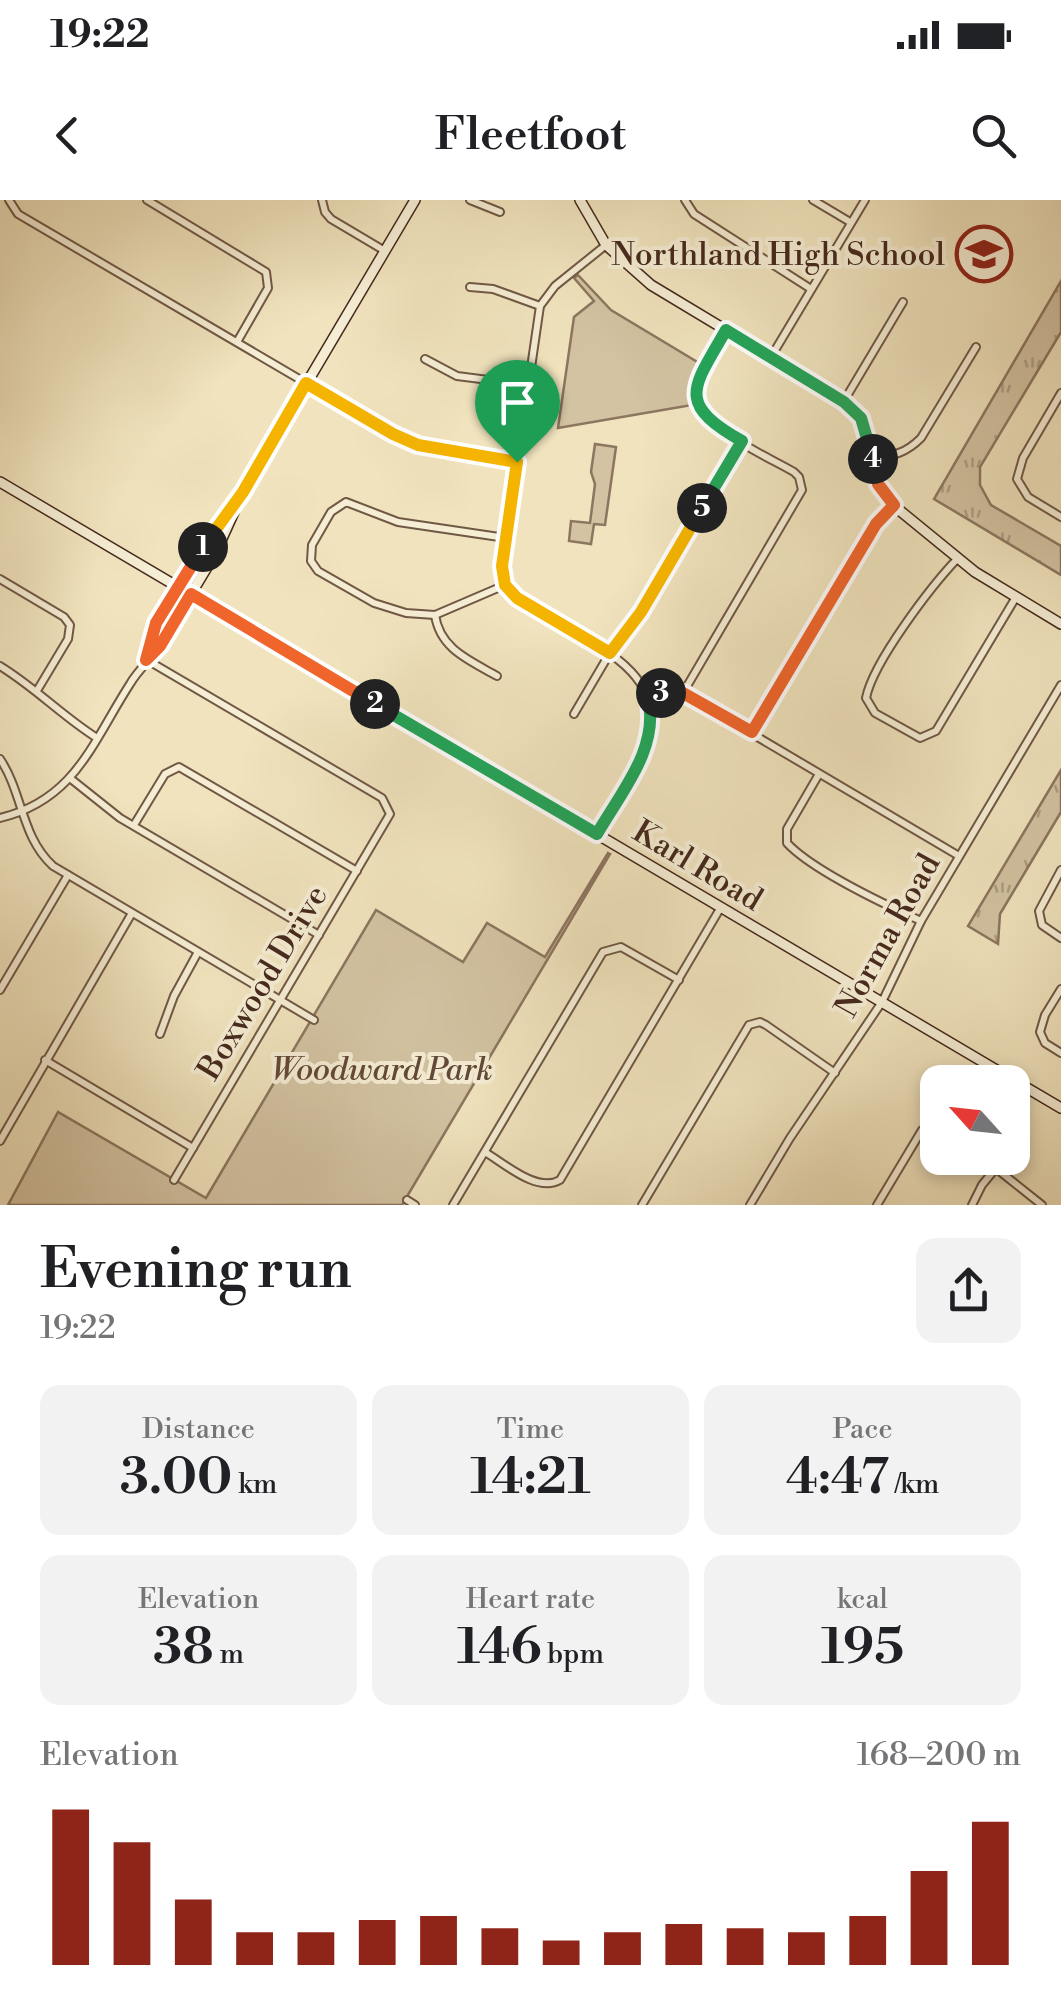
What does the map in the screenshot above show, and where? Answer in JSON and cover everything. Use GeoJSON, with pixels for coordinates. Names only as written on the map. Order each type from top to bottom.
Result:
{"type":"FeatureCollection","features":[{"type":"Feature","properties":{"kind":"street"},"geometry":{"type":"LineString","coordinates":[[10,200],[18,214],[393,434],[418,445],[517,462]]}},
{"type":"Feature","properties":{"kind":"street"},"geometry":{"type":"LineString","coordinates":[[148,200],[266,272],[268,288],[237,342]]}},
{"type":"Feature","properties":{"kind":"street"},"geometry":{"type":"LineString","coordinates":[[322,200],[330,219],[385,251]]}},
{"type":"Feature","properties":{"kind":"street"},"geometry":{"type":"LineString","coordinates":[[146,660],[152,632],[178,586],[243,492],[415,200]]}},
{"type":"Feature","properties":{"kind":"street"},"geometry":{"type":"LineString","coordinates":[[470,200],[500,212]]}},
{"type":"Feature","properties":{"kind":"street"},"geometry":{"type":"LineString","coordinates":[[580,200],[606,245],[651,286],[844,402],[861,418],[878,484],[894,505],[958,558],[1061,624]]}},
{"type":"Feature","properties":{"kind":"street"},"geometry":{"type":"LineString","coordinates":[[813,200],[850,222]]}},
{"type":"Feature","properties":{"kind":"street"},"geometry":{"type":"LineString","coordinates":[[771,357],[865,200]]}},
{"type":"Feature","properties":{"kind":"street"},"geometry":{"type":"LineString","coordinates":[[685,201],[694,214],[811,290]]}},
{"type":"Feature","properties":{"kind":"street"},"geometry":{"type":"LineString","coordinates":[[597,834],[646,747],[651,726],[648,698],[632,670],[610,653],[517,598],[505,585],[502,566],[540,306],[555,286],[606,245]]}},
{"type":"Feature","properties":{"kind":"street"},"geometry":{"type":"LineString","coordinates":[[470,287],[493,289],[540,306]]}},
{"type":"Feature","properties":{"kind":"street"},"geometry":{"type":"LineString","coordinates":[[844,402],[903,302]]}},
{"type":"Feature","properties":{"kind":"street"},"geometry":{"type":"LineString","coordinates":[[683,693],[799,496],[799,477],[707,420],[697,400],[701,375],[726,330]]}},
{"type":"Feature","properties":{"kind":"street"},"geometry":{"type":"LineString","coordinates":[[873,458],[910,450],[976,347]]}},
{"type":"Feature","properties":{"kind":"street"},"geometry":{"type":"LineString","coordinates":[[425,359],[457,376],[528,386]]}},
{"type":"Feature","properties":{"kind":"street"},"geometry":{"type":"LineString","coordinates":[[1061,392],[1023,458],[1017,479],[1028,497],[1061,517]]}},
{"type":"Feature","properties":{"kind":"street"},"geometry":{"type":"LineString","coordinates":[[574,714],[610,653],[641,612],[742,441]]}},
{"type":"Feature","properties":{"kind":"street","name":"Karl Road"},"geometry":{"type":"LineString","coordinates":[[0,482],[1061,1108]]}},
{"type":"Feature","properties":{"kind":"street"},"geometry":{"type":"LineString","coordinates":[[0,818],[45,801],[71,780],[216,554],[243,492]]}},
{"type":"Feature","properties":{"kind":"street"},"geometry":{"type":"LineString","coordinates":[[505,585],[435,615],[406,614],[374,603],[318,571],[311,561],[312,545],[332,512],[346,502],[398,522],[506,538]]}},
{"type":"Feature","properties":{"kind":"street"},"geometry":{"type":"LineString","coordinates":[[752,732],[876,524],[894,505]]}},
{"type":"Feature","properties":{"kind":"street"},"geometry":{"type":"LineString","coordinates":[[958,558],[919,604],[872,682],[866,698],[875,713],[924,738],[941,723],[1016,598]]}},
{"type":"Feature","properties":{"kind":"street"},"geometry":{"type":"LineString","coordinates":[[0,579],[64,617],[70,625],[68,639],[38,689]]}},
{"type":"Feature","properties":{"kind":"street"},"geometry":{"type":"LineString","coordinates":[[435,615],[438,630],[450,648],[496,676]]}},
{"type":"Feature","properties":{"kind":"street","name":"Boxwood Drive"},"geometry":{"type":"LineString","coordinates":[[146,660],[382,798],[389,808],[388,819],[174,1180]]}},
{"type":"Feature","properties":{"kind":"street"},"geometry":{"type":"LineString","coordinates":[[0,666],[38,689],[97,738]]}},
{"type":"Feature","properties":{"kind":"street","name":"Norma Road"},"geometry":{"type":"LineString","coordinates":[[750,1205],[882,1002],[920,921],[1061,686]]}},
{"type":"Feature","properties":{"kind":"street"},"geometry":{"type":"LineString","coordinates":[[648,698],[683,693],[959,856]]}},
{"type":"Feature","properties":{"kind":"street"},"geometry":{"type":"LineString","coordinates":[[0,759],[40,854],[68,875],[314,1020]]}},
{"type":"Feature","properties":{"kind":"street"},"geometry":{"type":"LineString","coordinates":[[134,825],[164,774],[173,768],[185,769],[357,870]]}},
{"type":"Feature","properties":{"kind":"street"},"geometry":{"type":"LineString","coordinates":[[819,774],[786,829],[790,847],[920,921]]}},
{"type":"Feature","properties":{"kind":"street"},"geometry":{"type":"LineString","coordinates":[[71,780],[134,825],[319,935]]}},
{"type":"Feature","properties":{"kind":"street"},"geometry":{"type":"LineString","coordinates":[[1061,870],[1039,912],[1042,925],[1061,938]]}},
{"type":"Feature","properties":{"kind":"street"},"geometry":{"type":"LineString","coordinates":[[0,990],[68,875]]}},
{"type":"Feature","properties":{"kind":"street"},"geometry":{"type":"LineString","coordinates":[[485,1152],[537,1182],[553,1184],[560,1180],[721,907]]}},
{"type":"Feature","properties":{"kind":"street"},"geometry":{"type":"LineString","coordinates":[[0,1141],[132,913]]}},
{"type":"Feature","properties":{"kind":"street"},"geometry":{"type":"LineString","coordinates":[[453,1205],[603,952],[622,947],[678,980]]}},
{"type":"Feature","properties":{"kind":"street"},"geometry":{"type":"LineString","coordinates":[[160,1034],[174,996],[198,952]]}},
{"type":"Feature","properties":{"kind":"street"},"geometry":{"type":"LineString","coordinates":[[1061,989],[1040,1026],[1045,1043],[1061,1054]]}},
{"type":"Feature","properties":{"kind":"street"},"geometry":{"type":"LineString","coordinates":[[642,1205],[745,1029],[754,1023],[766,1025],[835,1073]]}},
{"type":"Feature","properties":{"kind":"street"},"geometry":{"type":"LineString","coordinates":[[45,1060],[193,1148]]}},
{"type":"Feature","properties":{"kind":"street"},"geometry":{"type":"LineString","coordinates":[[877,1205],[920,1135]]}},
{"type":"Feature","properties":{"kind":"street"},"geometry":{"type":"LineString","coordinates":[[972,1205],[990,1175]]}},
{"type":"Feature","properties":{"kind":"street"},"geometry":{"type":"LineString","coordinates":[[1005,1175],[1042,1205]]}},
{"type":"Feature","properties":{"kind":"street"},"geometry":{"type":"LineString","coordinates":[[407,1200],[415,1205]]}},
{"type":"Feature","properties":{"kind":"green space"},"geometry":{"type":"Polygon","coordinates":[[[578,275],[611,310],[699,363],[690,383],[692,405],[558,428],[574,317],[594,301],[574,278],[578,275]]]}},
{"type":"Feature","properties":{"kind":"green space"},"geometry":{"type":"Polygon","coordinates":[[[1061,281],[1061,332],[980,467],[980,485],[991,505],[1061,546],[1061,575],[934,499],[1061,281]]]}},
{"type":"Feature","properties":{"kind":"green space"},"geometry":{"type":"Polygon","coordinates":[[[595,444],[616,447],[605,525],[594,524],[591,544],[569,541],[571,521],[590,523],[595,444]]]}},
{"type":"Feature","properties":{"kind":"green space"},"geometry":{"type":"Polygon","coordinates":[[[1061,770],[1061,812],[1000,914],[998,944],[968,926],[1061,770]]]}},
{"type":"Feature","properties":{"kind":"green space","name":"Woodward Park"},"geometry":{"type":"Polygon","coordinates":[[[608,853],[402,1205],[8,1205],[58,1112],[206,1198],[376,910],[463,962],[487,923],[545,957],[608,853]]]}},
{"type":"Feature","properties":{"kind":"place","name":"Northland High School"},"geometry":{"type":"Point","coordinates":[984,254]}},
{"type":"Feature","properties":{"kind":"route"},"geometry":{"type":"LineString","coordinates":[[726,330],[854,410],[869,438],[878,484],[894,505],[876,524],[752,732],[683,693],[648,698],[651,726],[646,747],[597,834],[191,594],[160,646],[146,660],[152,632],[162,612],[190,564],[243,492],[306,383],[418,445],[517,462],[502,566],[505,585],[517,598],[610,653],[641,612],[742,441],[707,420],[697,400],[696,387],[726,330]]}}]}
